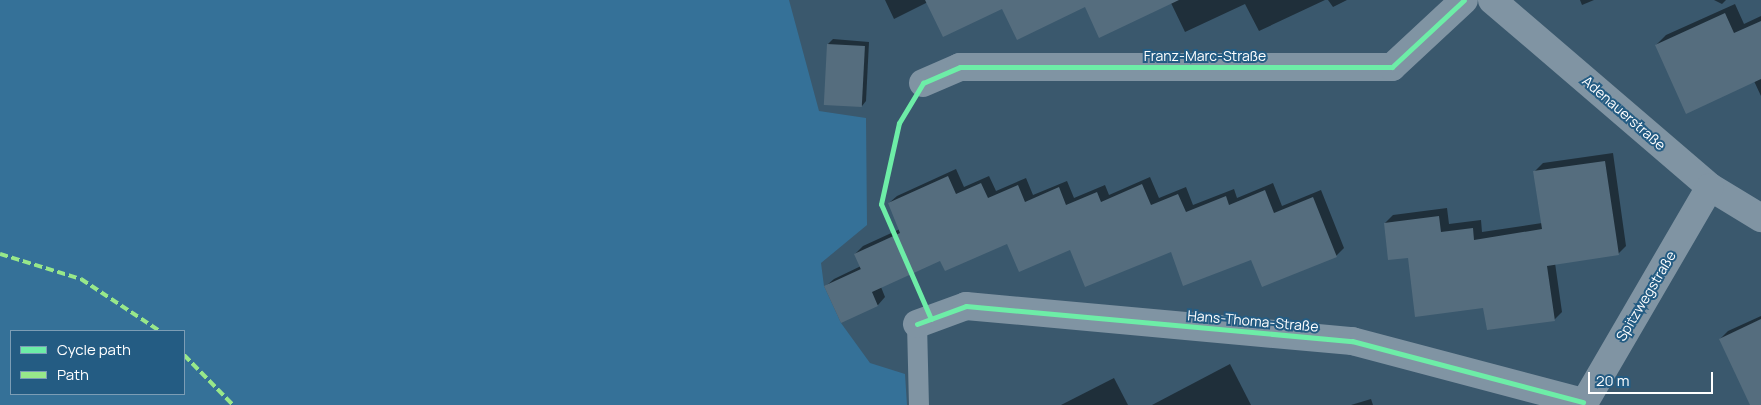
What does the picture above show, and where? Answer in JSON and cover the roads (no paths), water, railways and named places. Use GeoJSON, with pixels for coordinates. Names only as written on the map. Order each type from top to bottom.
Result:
{"type":"FeatureCollection","features":[{"type":"Feature","properties":{"kind":"street","name":"Franz-Marc-Straße"},"geometry":{"type":"LineString","coordinates":[[923,83],[960,67],[1392,67],[1464,0]]}},
{"type":"Feature","properties":{"kind":"street","name":"Adenauerstraße"},"geometry":{"type":"LineString","coordinates":[[1492,0],[1710,187],[1761,218]]}},
{"type":"Feature","properties":{"kind":"street","name":"Spitzwegstraße"},"geometry":{"type":"LineString","coordinates":[[1583,404],[1710,187]]}},
{"type":"Feature","properties":{"kind":"street","name":"Hans-Thoma-Straße"},"geometry":{"type":"LineString","coordinates":[[917,324],[966,306],[1352,341],[1583,404]]}},
{"type":"Feature","properties":{"kind":"lane"},"geometry":{"type":"LineString","coordinates":[[917,324],[919,405]]}}]}
